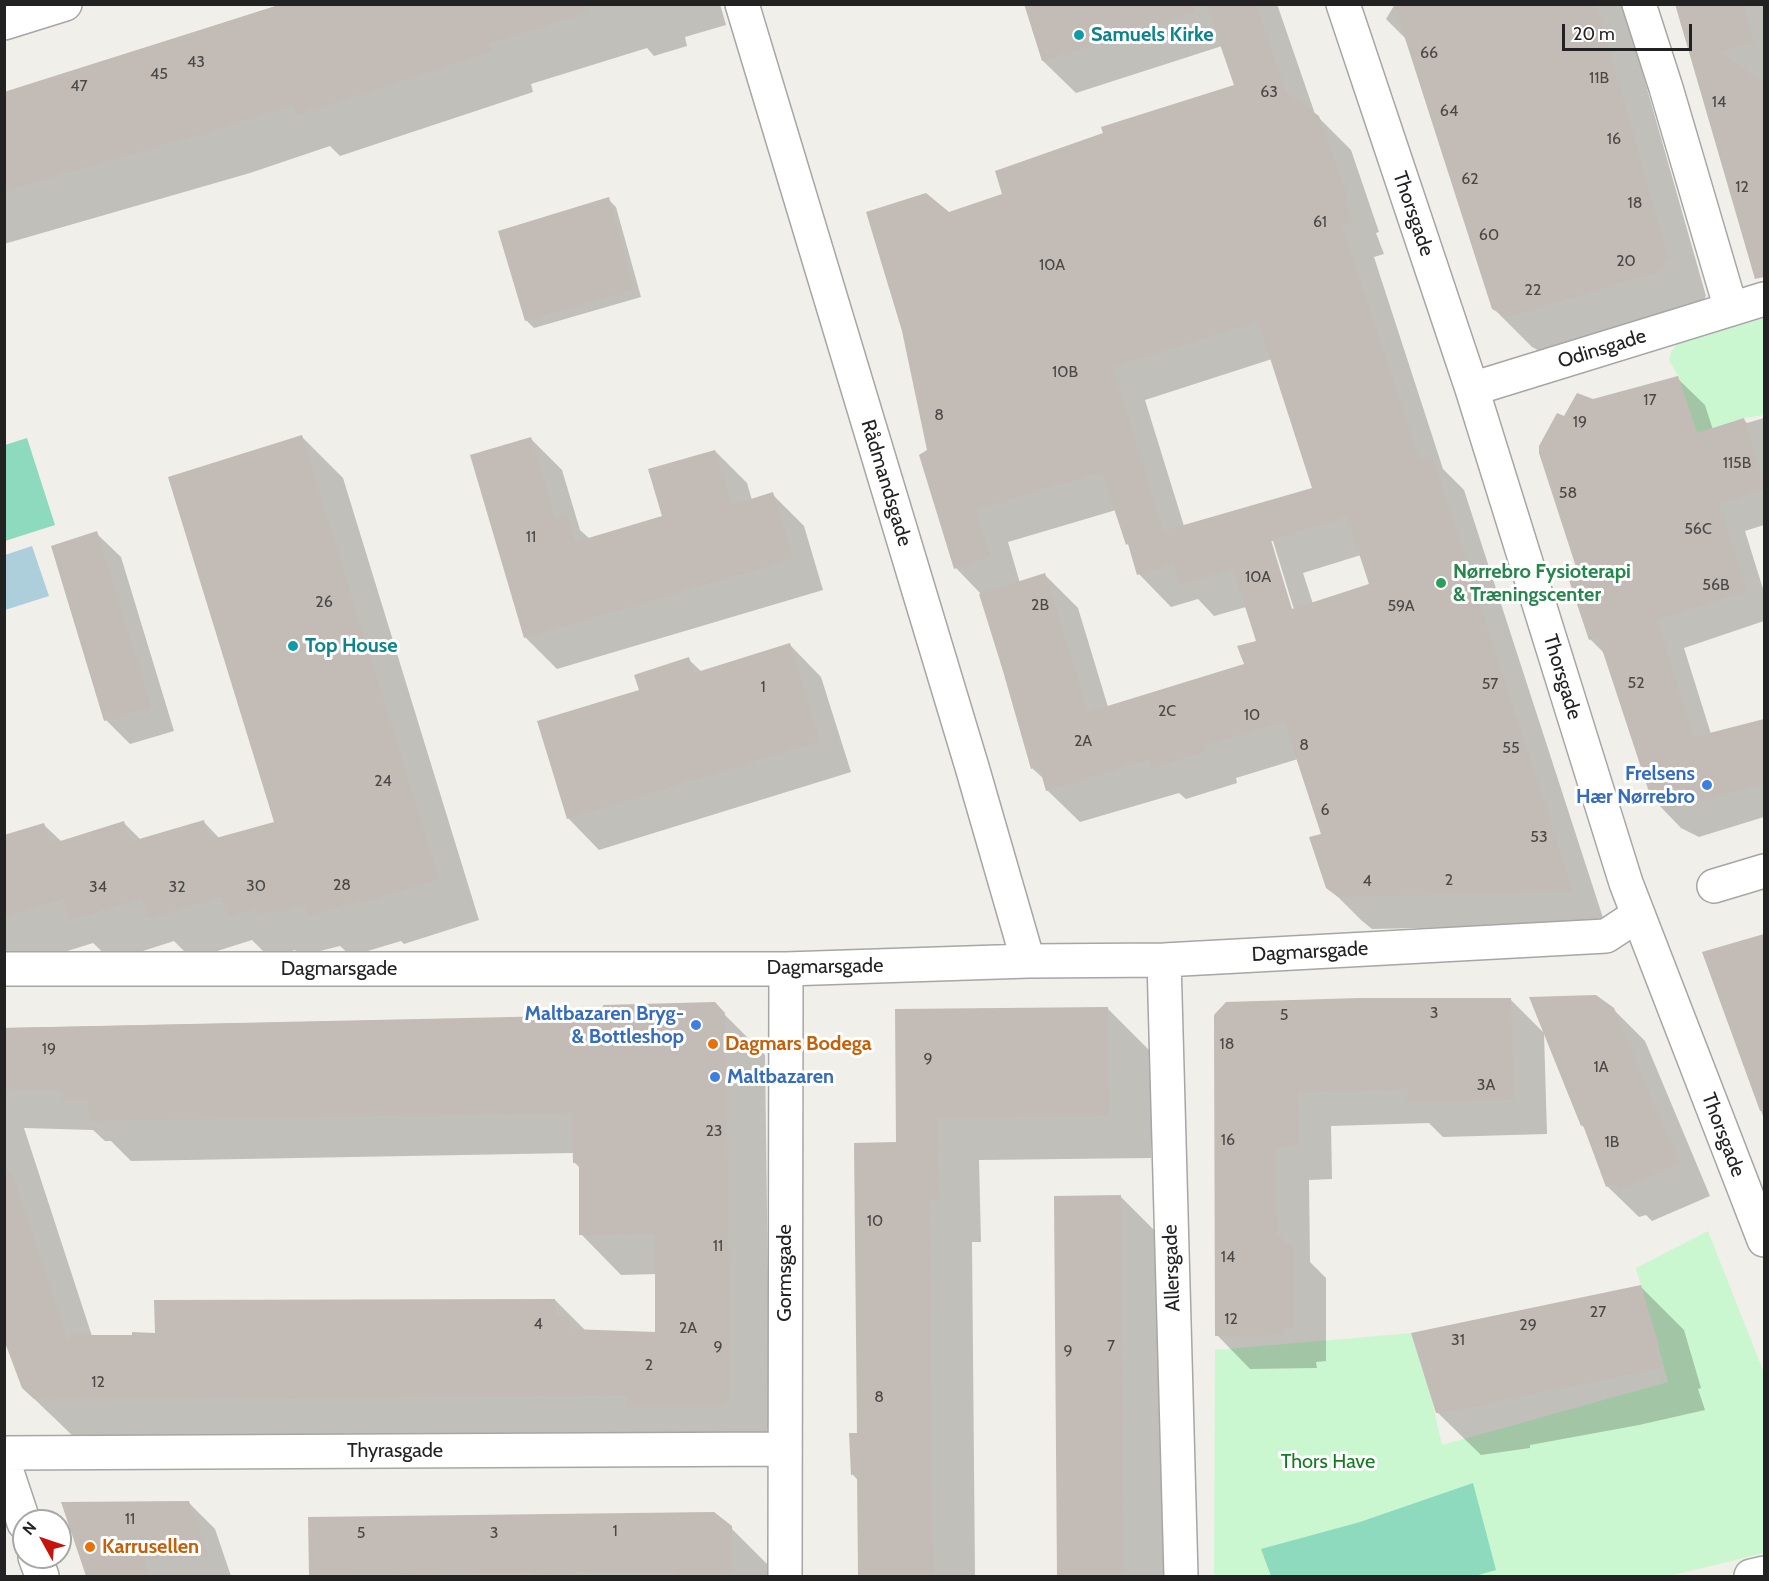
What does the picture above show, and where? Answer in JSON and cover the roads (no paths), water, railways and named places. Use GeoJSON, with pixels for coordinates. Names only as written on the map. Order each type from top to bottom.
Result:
{"type":"FeatureCollection","features":[{"type":"Feature","properties":{"kind":"street"},"geometry":{"type":"LineString","coordinates":[[4,23],[65,4]]}},
{"type":"Feature","properties":{"kind":"street","name":"Rådmandsgade"},"geometry":{"type":"LineString","coordinates":[[742,4],[972,767],[1028,962]]}},
{"type":"Feature","properties":{"kind":"street","name":"Thorsgade"},"geometry":{"type":"LineString","coordinates":[[1343,4],[1472,390],[1638,915],[1764,1240]]}},
{"type":"Feature","properties":{"kind":"street"},"geometry":{"type":"LineString","coordinates":[[1639,4],[1731,309]]}},
{"type":"Feature","properties":{"kind":"street","name":"Odinsgade"},"geometry":{"type":"LineString","coordinates":[[1472,390],[1764,299]]}},
{"type":"Feature","properties":{"kind":"street"},"geometry":{"type":"LineString","coordinates":[[1714,886],[1764,871]]}},
{"type":"Feature","properties":{"kind":"street","name":"Dagmarsgade"},"geometry":{"type":"LineString","coordinates":[[4,969],[786,969],[1164,960],[1605,936],[1638,915]]}},
{"type":"Feature","properties":{"kind":"street","name":"Allersgade"},"geometry":{"type":"LineString","coordinates":[[1164,960],[1181,1576]]}},
{"type":"Feature","properties":{"kind":"street","name":"Gormsgade"},"geometry":{"type":"LineString","coordinates":[[785,1576],[786,969]]}},
{"type":"Feature","properties":{"kind":"street","name":"Thyrasgade"},"geometry":{"type":"LineString","coordinates":[[4,1453],[785,1449]]}},
{"type":"Feature","properties":{"kind":"street"},"geometry":{"type":"LineString","coordinates":[[4,1463],[19,1509]]}},
{"type":"Feature","properties":{"kind":"street"},"geometry":{"type":"LineString","coordinates":[[1751,1576],[1764,1573]]}},
{"type":"Feature","properties":{"kind":"water"},"geometry":{"type":"Polygon","coordinates":[[[32,546],[49,596],[5,610],[5,555],[32,546]]]}},
{"type":"Feature","properties":{"kind":"place","name":"Samuels Kirke"},"geometry":{"type":"Point","coordinates":[1079,35]}},
{"type":"Feature","properties":{"kind":"place","name":"Nørrebro Fysioterapi & Træningscenter"},"geometry":{"type":"Point","coordinates":[1441,583]}},
{"type":"Feature","properties":{"kind":"place","name":"Top House"},"geometry":{"type":"Point","coordinates":[293,646]}},
{"type":"Feature","properties":{"kind":"place","name":"Frelsens Hær Nørrebro"},"geometry":{"type":"Point","coordinates":[1707,785]}},
{"type":"Feature","properties":{"kind":"place","name":"Maltbazaren Bryg- & Bottleshop"},"geometry":{"type":"Point","coordinates":[696,1025]}},
{"type":"Feature","properties":{"kind":"place","name":"Dagmars Bodega"},"geometry":{"type":"Point","coordinates":[713,1044]}},
{"type":"Feature","properties":{"kind":"place","name":"Maltbazaren"},"geometry":{"type":"Point","coordinates":[715,1077]}},
{"type":"Feature","properties":{"kind":"place","name":"Karrusellen"},"geometry":{"type":"Point","coordinates":[90,1547]}},
{"type":"Feature","properties":{"kind":"park label","name":"Thors Have"},"geometry":{"type":"Point","coordinates":[1328,1462]}}]}
